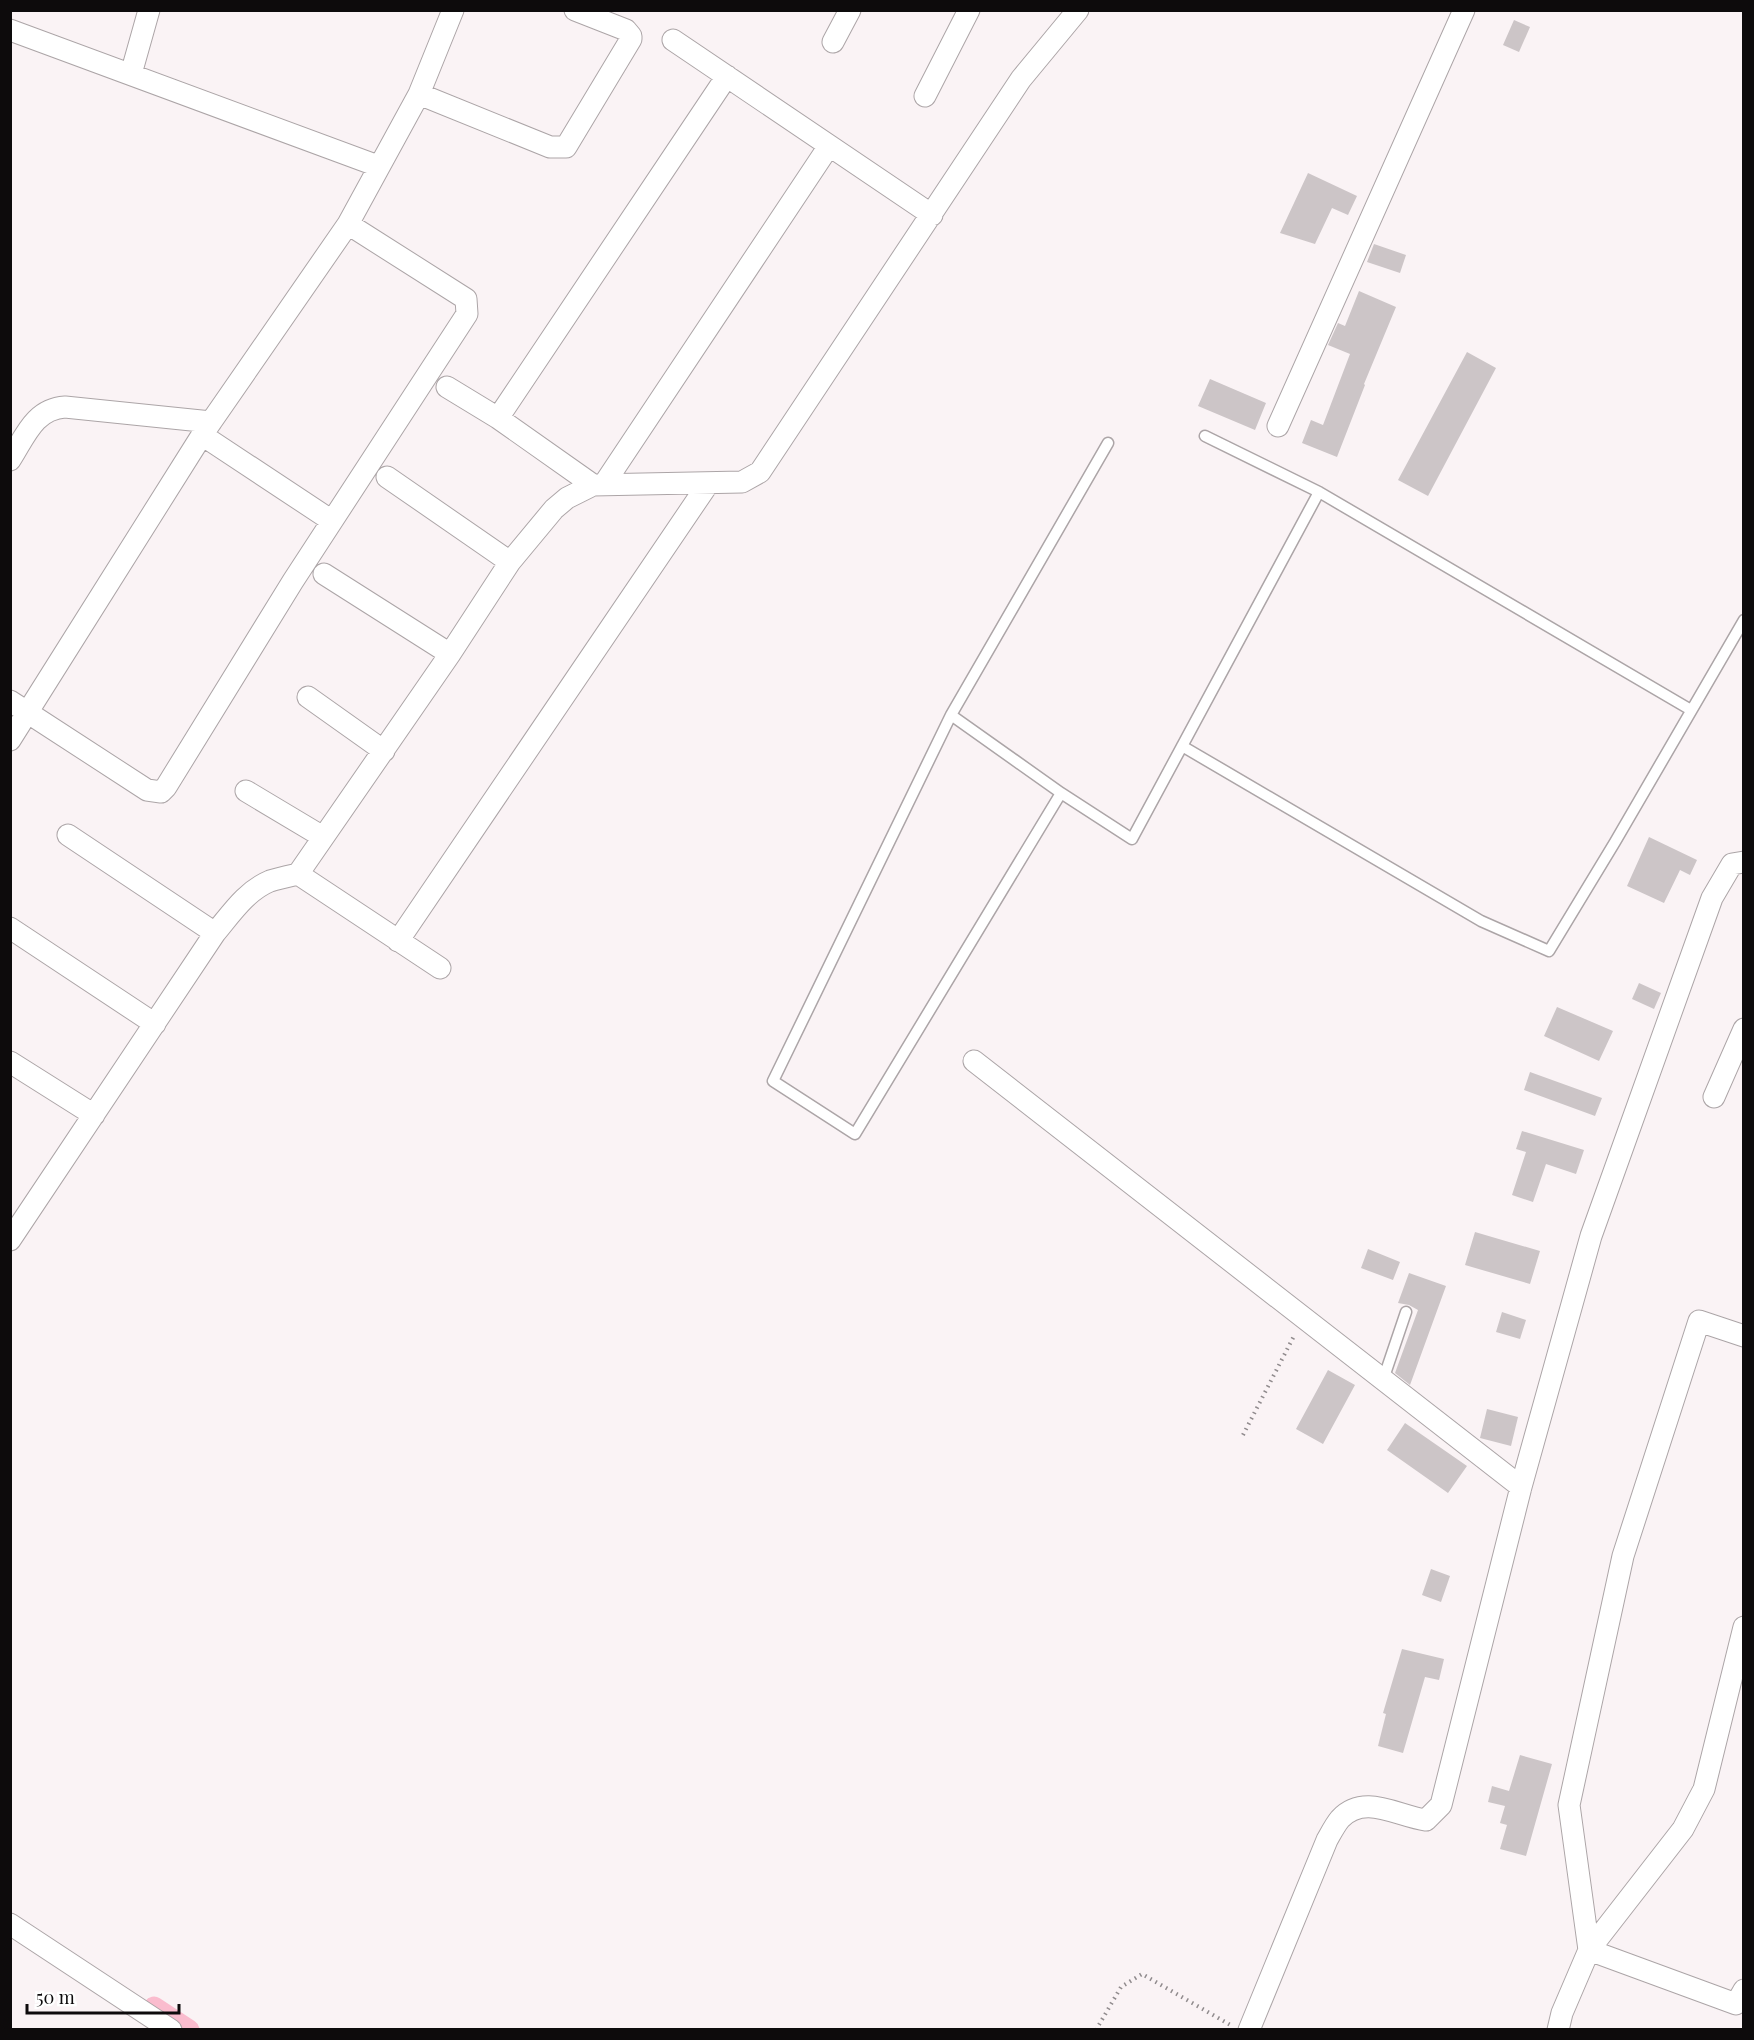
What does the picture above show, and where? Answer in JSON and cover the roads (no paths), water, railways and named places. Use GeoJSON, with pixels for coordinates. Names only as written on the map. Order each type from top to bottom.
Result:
{"type":"FeatureCollection","features":[{"type":"Feature","properties":{"kind":"street"},"geometry":{"type":"LineString","coordinates":[[131,74],[148,10]]}},
{"type":"Feature","properties":{"kind":"street"},"geometry":{"type":"LineString","coordinates":[[10,740],[19,706],[348,224],[419,94],[453,10]]}},
{"type":"Feature","properties":{"kind":"street"},"geometry":{"type":"LineString","coordinates":[[419,94],[550,147],[566,147],[631,39],[626,30],[575,10]]}},
{"type":"Feature","properties":{"kind":"street"},"geometry":{"type":"LineString","coordinates":[[834,42],[849,10]]}},
{"type":"Feature","properties":{"kind":"street"},"geometry":{"type":"LineString","coordinates":[[925,96],[969,10]]}},
{"type":"Feature","properties":{"kind":"street"},"geometry":{"type":"LineString","coordinates":[[1278,426],[1464,10]]}},
{"type":"Feature","properties":{"kind":"street"},"geometry":{"type":"LineString","coordinates":[[10,1240],[215,933],[241,901],[255,889],[270,881],[298,874],[450,654],[510,562],[554,509],[567,498],[599,485],[742,482],[760,472],[1021,79],[1072,15]]}},
{"type":"Feature","properties":{"kind":"street"},"geometry":{"type":"LineString","coordinates":[[10,30],[378,166]]}},
{"type":"Feature","properties":{"kind":"street"},"geometry":{"type":"LineString","coordinates":[[673,40],[932,215]]}},
{"type":"Feature","properties":{"kind":"street"},"geometry":{"type":"LineString","coordinates":[[498,418],[726,76]]}},
{"type":"Feature","properties":{"kind":"street"},"geometry":{"type":"LineString","coordinates":[[599,485],[829,146]]}},
{"type":"Feature","properties":{"kind":"street"},"geometry":{"type":"LineString","coordinates":[[19,706],[147,790],[161,792],[166,787],[332,521],[467,314],[466,299],[348,224]]}},
{"type":"Feature","properties":{"kind":"street"},"geometry":{"type":"LineString","coordinates":[[447,387],[599,485]]}},
{"type":"Feature","properties":{"kind":"street"},"geometry":{"type":"LineString","coordinates":[[10,460],[39,416],[53,408],[132,413],[207,429],[332,521]]}},
{"type":"Feature","properties":{"kind":"street"},"geometry":{"type":"LineString","coordinates":[[387,477],[510,562]]}},
{"type":"Feature","properties":{"kind":"street"},"geometry":{"type":"LineString","coordinates":[[398,941],[708,484]]}},
{"type":"Feature","properties":{"kind":"street"},"geometry":{"type":"LineString","coordinates":[[324,574],[450,654]]}},
{"type":"Feature","properties":{"kind":"street"},"geometry":{"type":"LineString","coordinates":[[308,697],[384,751]]}},
{"type":"Feature","properties":{"kind":"street"},"geometry":{"type":"LineString","coordinates":[[246,791],[323,837]]}},
{"type":"Feature","properties":{"kind":"street"},"geometry":{"type":"LineString","coordinates":[[68,835],[215,933]]}},
{"type":"Feature","properties":{"kind":"street"},"geometry":{"type":"LineString","coordinates":[[1249,2030],[1327,1840],[1340,1819],[1355,1808],[1376,1806],[1426,1821],[1441,1806],[1521,1487],[1591,1236],[1712,898],[1732,864],[1743,862]]}},
{"type":"Feature","properties":{"kind":"street"},"geometry":{"type":"LineString","coordinates":[[298,874],[440,968]]}},
{"type":"Feature","properties":{"kind":"street"},"geometry":{"type":"LineString","coordinates":[[10,928],[155,1024]]}},
{"type":"Feature","properties":{"kind":"street"},"geometry":{"type":"LineString","coordinates":[[1714,1097],[1743,1029]]}},
{"type":"Feature","properties":{"kind":"street"},"geometry":{"type":"LineString","coordinates":[[974,1061],[1521,1487]]}},
{"type":"Feature","properties":{"kind":"street"},"geometry":{"type":"LineString","coordinates":[[10,1062],[94,1115]]}},
{"type":"Feature","properties":{"kind":"street"},"geometry":{"type":"LineString","coordinates":[[1589,1950],[1569,1805],[1623,1556],[1699,1321],[1743,1336]]}},
{"type":"Feature","properties":{"kind":"street"},"geometry":{"type":"LineString","coordinates":[[1558,2030],[1562,2013],[1589,1950],[1683,1829],[1704,1789],[1743,1627]]}},
{"type":"Feature","properties":{"kind":"street"},"geometry":{"type":"LineString","coordinates":[[10,1924],[171,2030]]}},
{"type":"Feature","properties":{"kind":"street"},"geometry":{"type":"LineString","coordinates":[[1589,1950],[1736,2004],[1743,1990]]}},
{"type":"Feature","properties":{"kind":"lane"},"geometry":{"type":"LineString","coordinates":[[1205,436],[1319,492],[1691,710]]}},
{"type":"Feature","properties":{"kind":"lane"},"geometry":{"type":"LineString","coordinates":[[1061,793],[855,1134],[773,1081],[951,715],[1108,443]]}},
{"type":"Feature","properties":{"kind":"lane"},"geometry":{"type":"LineString","coordinates":[[951,715],[1061,793],[1132,839],[1319,492]]}},
{"type":"Feature","properties":{"kind":"lane"},"geometry":{"type":"LineString","coordinates":[[1182,746],[1480,921],[1549,951],[1615,842],[1743,620]]}},
{"type":"Feature","properties":{"kind":"lane"},"geometry":{"type":"LineString","coordinates":[[1383,1380],[1406,1312]]}},
{"type":"Feature","properties":{"kind":"waterway"},"geometry":{"type":"LineString","coordinates":[[154,2007],[189,2030]]}}]}
